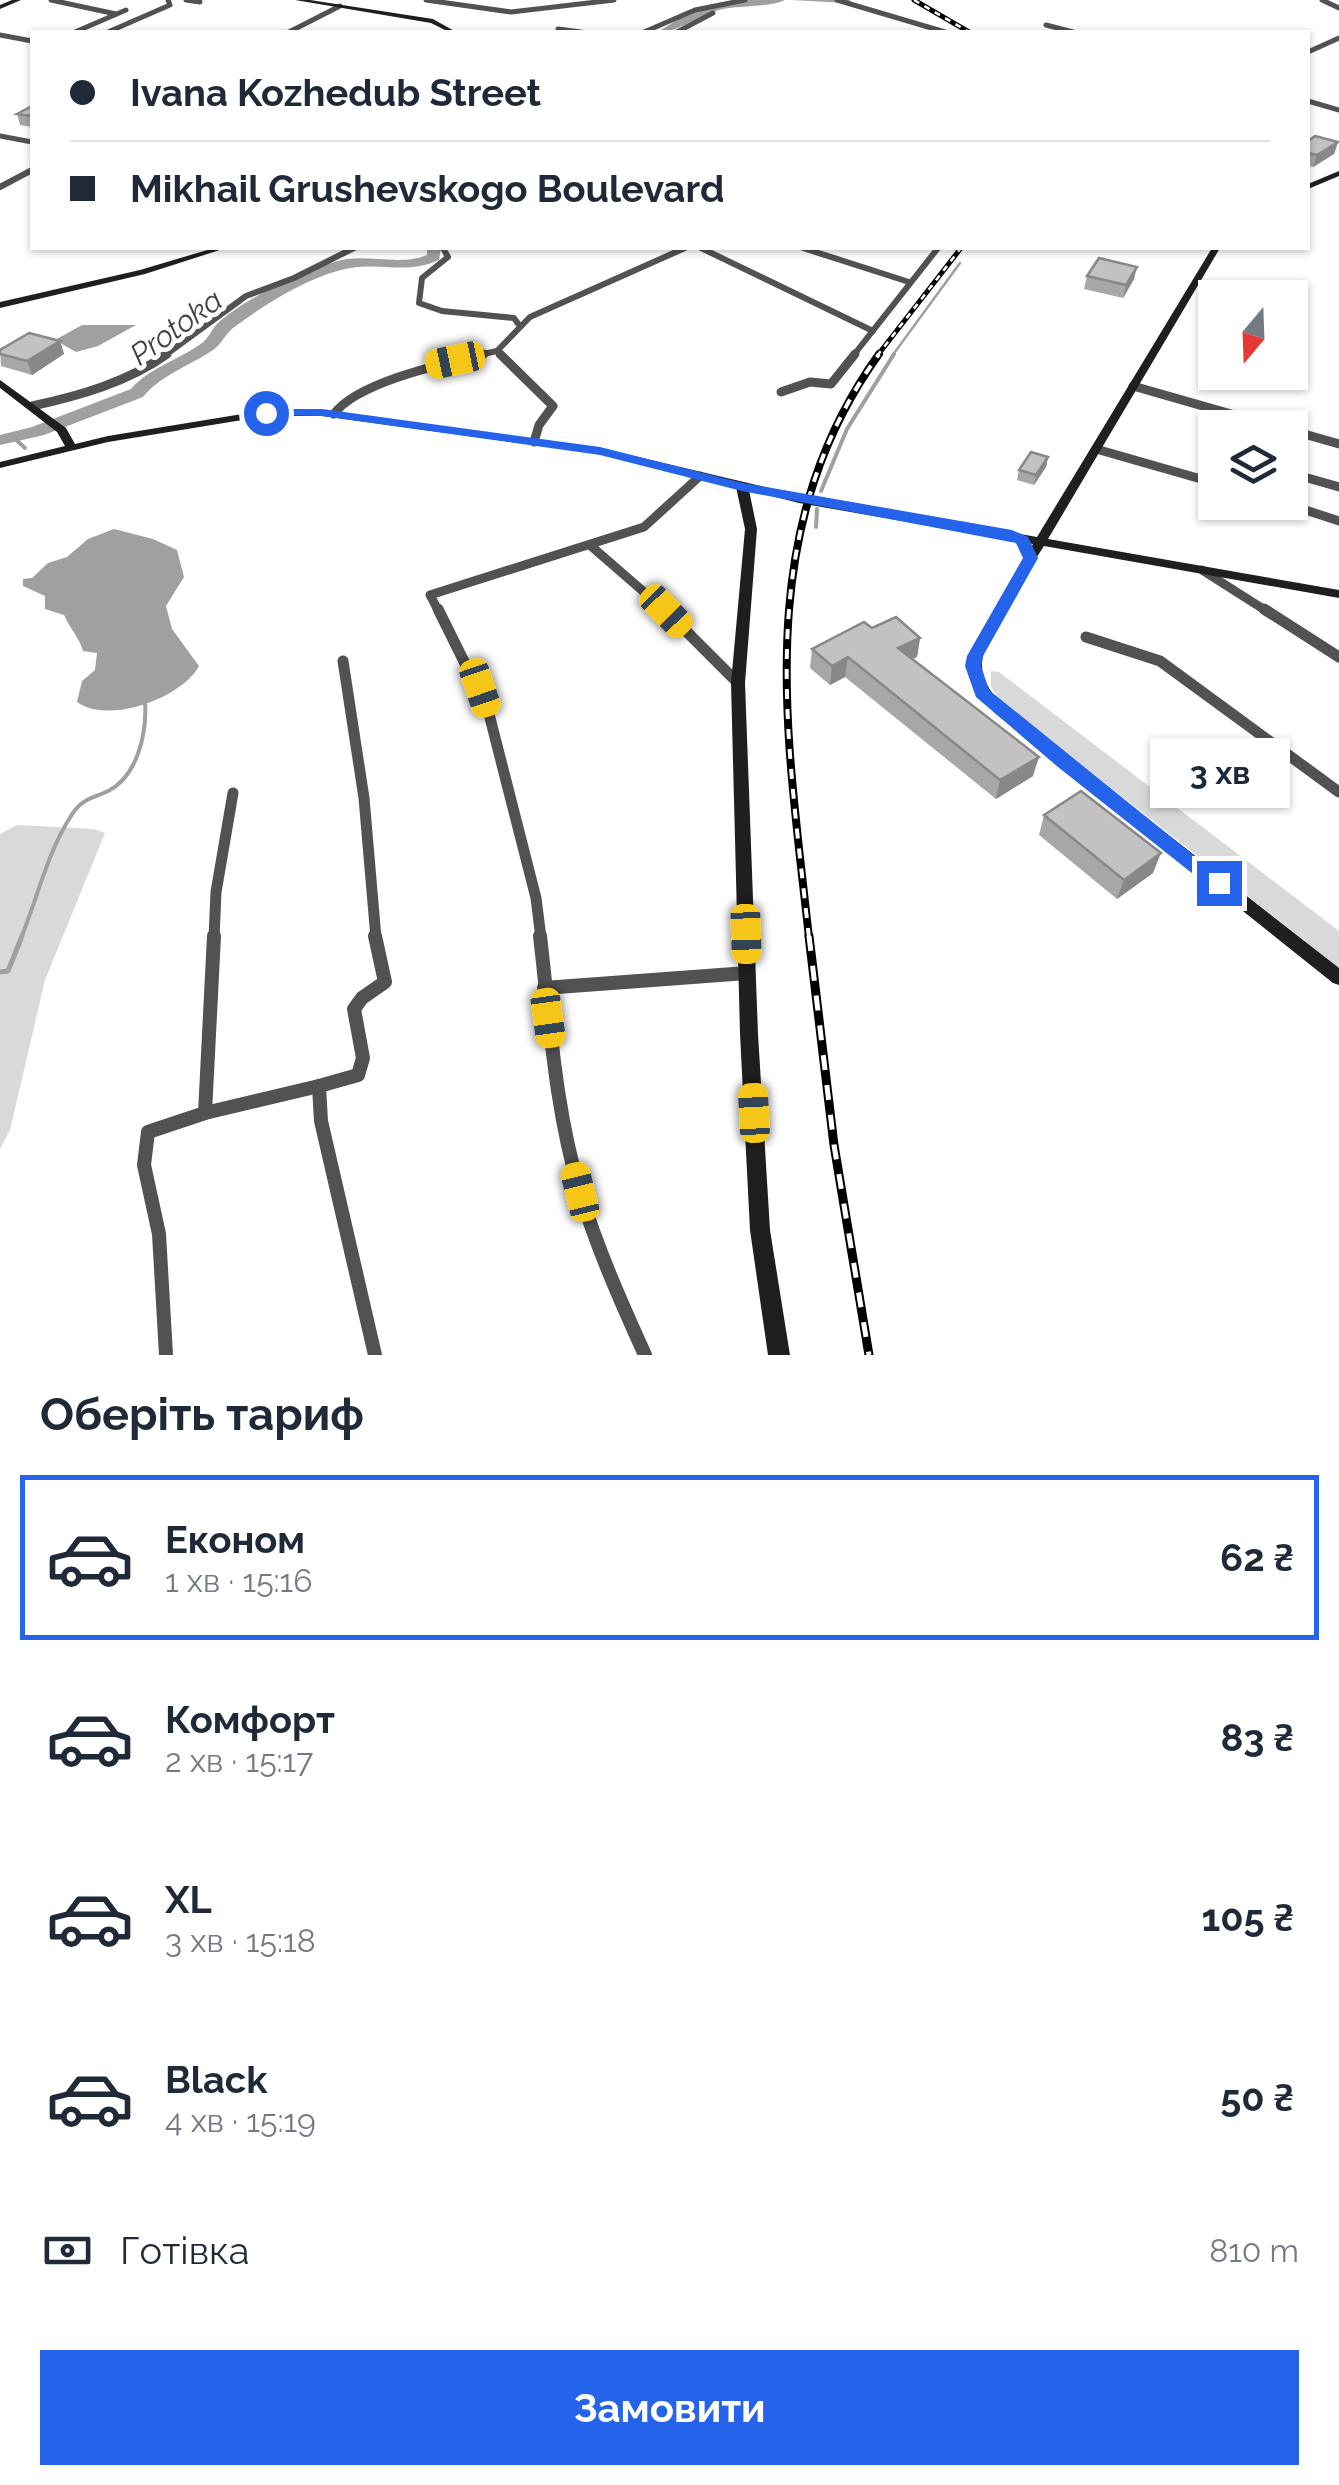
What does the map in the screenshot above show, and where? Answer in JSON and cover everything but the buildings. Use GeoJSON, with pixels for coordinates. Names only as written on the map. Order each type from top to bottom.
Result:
{"type":"FeatureCollection","features":[{"type":"Feature","properties":{"kind":"main road"},"geometry":{"type":"LineString","coordinates":[[978,647],[1215,250]]}},
{"type":"Feature","properties":{"kind":"street"},"geometry":{"type":"LineString","coordinates":[[0,7],[18,0]]}},
{"type":"Feature","properties":{"kind":"street"},"geometry":{"type":"LineString","coordinates":[[50,0],[116,14]]}},
{"type":"Feature","properties":{"kind":"street"},"geometry":{"type":"LineString","coordinates":[[112,30],[170,4],[168,0]]}},
{"type":"Feature","properties":{"kind":"street"},"geometry":{"type":"LineString","coordinates":[[186,0],[200,2]]}},
{"type":"Feature","properties":{"kind":"street"},"geometry":{"type":"LineString","coordinates":[[298,0],[433,21],[449,30]]}},
{"type":"Feature","properties":{"kind":"street"},"geometry":{"type":"LineString","coordinates":[[426,0],[511,12],[614,0]]}},
{"type":"Feature","properties":{"kind":"street"},"geometry":{"type":"LineString","coordinates":[[649,30],[695,10],[745,0]]}},
{"type":"Feature","properties":{"kind":"street"},"geometry":{"type":"LineString","coordinates":[[1322,0],[1339,8]]}},
{"type":"Feature","properties":{"kind":"street"},"geometry":{"type":"LineString","coordinates":[[840,1],[941,30]]}},
{"type":"Feature","properties":{"kind":"street"},"geometry":{"type":"LineString","coordinates":[[293,30],[340,6]]}},
{"type":"Feature","properties":{"kind":"street"},"geometry":{"type":"LineString","coordinates":[[80,30],[126,10]]}},
{"type":"Feature","properties":{"kind":"street"},"geometry":{"type":"LineString","coordinates":[[681,30],[713,13]]}},
{"type":"Feature","properties":{"kind":"street"},"geometry":{"type":"LineString","coordinates":[[1046,25],[1065,30]]}},
{"type":"Feature","properties":{"kind":"street"},"geometry":{"type":"LineString","coordinates":[[558,29],[566,30]]}},
{"type":"Feature","properties":{"kind":"street"},"geometry":{"type":"LineString","coordinates":[[0,36],[30,41]]}},
{"type":"Feature","properties":{"kind":"street"},"geometry":{"type":"LineString","coordinates":[[1310,51],[1339,38]]}},
{"type":"Feature","properties":{"kind":"street"},"geometry":{"type":"LineString","coordinates":[[1310,102],[1339,110]]}},
{"type":"Feature","properties":{"kind":"street"},"geometry":{"type":"LineString","coordinates":[[0,136],[30,142]]}},
{"type":"Feature","properties":{"kind":"street"},"geometry":{"type":"LineString","coordinates":[[0,187],[30,171]]}},
{"type":"Feature","properties":{"kind":"street"},"geometry":{"type":"LineString","coordinates":[[1310,185],[1339,173]]}},
{"type":"Feature","properties":{"kind":"street"},"geometry":{"type":"LineString","coordinates":[[0,305],[160,268],[216,250]]}},
{"type":"Feature","properties":{"kind":"street"},"geometry":{"type":"LineString","coordinates":[[32,406],[73,397],[118,380],[162,358],[246,296],[350,250]]}},
{"type":"Feature","properties":{"kind":"street"},"geometry":{"type":"LineString","coordinates":[[444,250],[448,257],[422,278],[419,303],[443,312],[502,315],[514,318],[519,325]]}},
{"type":"Feature","properties":{"kind":"street"},"geometry":{"type":"LineString","coordinates":[[334,414],[339,407],[390,380],[497,351],[512,339],[519,325],[681,250]]}},
{"type":"Feature","properties":{"kind":"street"},"geometry":{"type":"LineString","coordinates":[[705,250],[746,266],[849,323],[872,331]]}},
{"type":"Feature","properties":{"kind":"street"},"geometry":{"type":"LineString","coordinates":[[809,250],[910,282]]}},
{"type":"Feature","properties":{"kind":"street"},"geometry":{"type":"LineString","coordinates":[[781,392],[810,382],[831,384],[936,250]]}},
{"type":"Feature","properties":{"kind":"street"},"geometry":{"type":"LineString","coordinates":[[497,351],[553,406],[539,426],[534,442]]}},
{"type":"Feature","properties":{"kind":"street"},"geometry":{"type":"LineString","coordinates":[[0,383],[62,430],[71,447]]}},
{"type":"Feature","properties":{"kind":"street"},"geometry":{"type":"LineString","coordinates":[[1133,386],[1217,410]]}},
{"type":"Feature","properties":{"kind":"street"},"geometry":{"type":"LineString","coordinates":[[0,464],[71,447],[266,413],[334,414],[600,451],[742,487],[1012,535],[1049,530],[1073,546]]}},
{"type":"Feature","properties":{"kind":"street"},"geometry":{"type":"LineString","coordinates":[[1308,435],[1339,444]]}},
{"type":"Feature","properties":{"kind":"street"},"geometry":{"type":"LineString","coordinates":[[1096,449],[1198,478]]}},
{"type":"Feature","properties":{"kind":"street"},"geometry":{"type":"LineString","coordinates":[[645,1355],[610,1276],[580,1192],[560,1107],[536,898],[488,710],[430,595],[644,527],[700,476]]}},
{"type":"Feature","properties":{"kind":"street"},"geometry":{"type":"LineString","coordinates":[[1308,478],[1339,487]]}},
{"type":"Feature","properties":{"kind":"street"},"geometry":{"type":"LineString","coordinates":[[742,487],[752,529],[738,683],[747,973],[760,1230],[778,1355]]}},
{"type":"Feature","properties":{"kind":"street"},"geometry":{"type":"LineString","coordinates":[[1308,511],[1339,521]]}},
{"type":"Feature","properties":{"kind":"street"},"geometry":{"type":"LineString","coordinates":[[1049,530],[1073,546]]}},
{"type":"Feature","properties":{"kind":"street"},"geometry":{"type":"LineString","coordinates":[[1012,535],[1028,547],[1031,558],[1042,550],[1073,546],[1339,594]]}},
{"type":"Feature","properties":{"kind":"street"},"geometry":{"type":"LineString","coordinates":[[590,546],[666,611],[738,683]]}},
{"type":"Feature","properties":{"kind":"street"},"geometry":{"type":"LineString","coordinates":[[1202,570],[1339,658]]}},
{"type":"Feature","properties":{"kind":"street"},"geometry":{"type":"LineString","coordinates":[[1086,637],[1160,661],[1339,792]]}},
{"type":"Feature","properties":{"kind":"street"},"geometry":{"type":"LineString","coordinates":[[978,647],[973,666],[976,682],[990,702],[1339,978]]}},
{"type":"Feature","properties":{"kind":"street"},"geometry":{"type":"LineString","coordinates":[[166,1355],[159,1234],[144,1165],[148,1132],[205,1113],[358,1075],[363,1058],[354,1009],[362,998],[385,982],[373,924],[364,798],[343,661]]}},
{"type":"Feature","properties":{"kind":"street"},"geometry":{"type":"LineString","coordinates":[[205,1113],[216,892],[233,793]]}},
{"type":"Feature","properties":{"kind":"street"},"geometry":{"type":"LineString","coordinates":[[544,988],[747,973]]}},
{"type":"Feature","properties":{"kind":"street"},"geometry":{"type":"LineString","coordinates":[[319,1086],[322,1121],[375,1355]]}},
{"type":"Feature","properties":{"kind":"shaded area"},"geometry":{"type":"Polygon","coordinates":[[[82,325],[136,325],[98,346],[76,352],[55,340],[82,325]]]}},
{"type":"Feature","properties":{"kind":"shaded area"},"geometry":{"type":"Polygon","coordinates":[[[114,529],[177,550],[184,577],[166,606],[172,629],[199,666],[190,678],[161,698],[107,711],[77,702],[82,681],[95,670],[97,653],[83,651],[64,615],[45,609],[45,596],[23,586],[23,579],[32,578],[48,563],[67,557],[88,539],[114,529]]]}},
{"type":"Feature","properties":{"kind":"shaded area"},"geometry":{"type":"Polygon","coordinates":[[[991,671],[999,672],[1339,931],[1339,968],[1000,700],[991,687],[991,671]]]}},
{"type":"Feature","properties":{"kind":"shaded area"},"geometry":{"type":"Polygon","coordinates":[[[17,825],[105,833],[45,980],[10,1130],[0,1149],[0,834],[17,825]]]}},
{"type":"Feature","properties":{"kind":"waterway","name":"Protoka"},"geometry":{"type":"LineString","coordinates":[[666,30],[703,11],[780,0]]}},
{"type":"Feature","properties":{"kind":"waterway","name":"Protoka"},"geometry":{"type":"LineString","coordinates":[[797,0],[846,0]]}},
{"type":"Feature","properties":{"kind":"waterway","name":"Protoka"},"geometry":{"type":"LineString","coordinates":[[0,440],[38,431],[137,393],[147,381],[212,344],[222,328],[272,295],[339,265],[416,265],[434,257],[434,250]]}},
{"type":"Feature","properties":{"kind":"waterway"},"geometry":{"type":"LineString","coordinates":[[892,356],[960,263]]}},
{"type":"Feature","properties":{"kind":"waterway"},"geometry":{"type":"LineString","coordinates":[[821,491],[847,429],[894,354]]}},
{"type":"Feature","properties":{"kind":"waterway"},"geometry":{"type":"LineString","coordinates":[[13,437],[25,448]]}},
{"type":"Feature","properties":{"kind":"waterway"},"geometry":{"type":"LineString","coordinates":[[816,527],[817,509]]}},
{"type":"Feature","properties":{"kind":"waterway"},"geometry":{"type":"LineString","coordinates":[[21,938],[49,860],[71,816],[83,802],[118,784],[133,764],[142,739],[145,702]]}},
{"type":"Feature","properties":{"kind":"waterway"},"geometry":{"type":"LineString","coordinates":[[0,972],[8,971],[22,936]]}},
{"type":"Feature","properties":{"kind":"railway"},"geometry":{"type":"LineString","coordinates":[[914,0],[966,30]]}},
{"type":"Feature","properties":{"kind":"railway"},"geometry":{"type":"LineString","coordinates":[[877,356],[959,250]]}},
{"type":"Feature","properties":{"kind":"railway"},"geometry":{"type":"LineString","coordinates":[[809,938],[787,711],[787,637],[794,564],[811,492],[838,422],[879,354]]}},
{"type":"Feature","properties":{"kind":"railway"},"geometry":{"type":"LineString","coordinates":[[809,936],[834,1145],[869,1355]]}},
{"type":"Feature","properties":{"kind":"route"},"geometry":{"type":"LineString","coordinates":[[266,413],[322,412],[600,451],[799,499],[1012,535],[1028,547],[1031,558],[983,637],[973,666],[976,682],[1001,712],[1219,883]]}}]}
